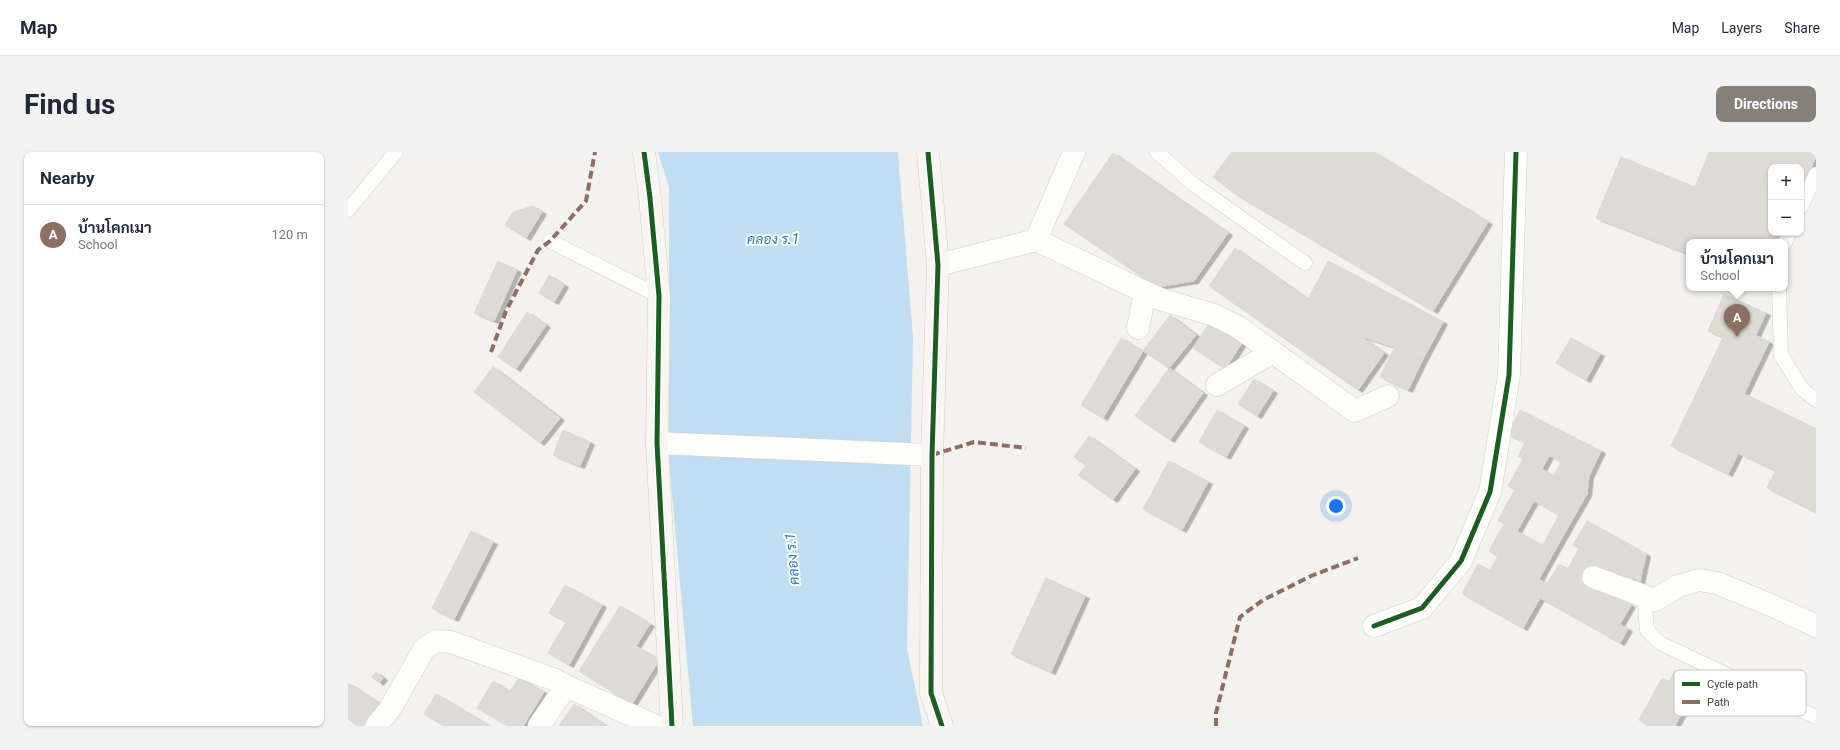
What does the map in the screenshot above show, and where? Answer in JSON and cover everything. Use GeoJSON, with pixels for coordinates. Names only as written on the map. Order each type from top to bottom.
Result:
{"type":"FeatureCollection","features":[{"type":"Feature","properties":{"kind":"street"},"geometry":{"type":"LineString","coordinates":[[644,152],[650,198],[658,296],[657,443],[672,726]]}},
{"type":"Feature","properties":{"kind":"street"},"geometry":{"type":"LineString","coordinates":[[928,152],[938,265],[932,455],[931,693],[942,726]]}},
{"type":"Feature","properties":{"kind":"street"},"geometry":{"type":"LineString","coordinates":[[1036,240],[1074,152]]}},
{"type":"Feature","properties":{"kind":"street"},"geometry":{"type":"LineString","coordinates":[[1374,626],[1422,608],[1460,561],[1490,492],[1509,375],[1516,152]]}},
{"type":"Feature","properties":{"kind":"street"},"geometry":{"type":"LineString","coordinates":[[938,265],[1036,240],[1145,293],[1166,301],[1214,315],[1238,328],[1355,411],[1388,396]]}},
{"type":"Feature","properties":{"kind":"street"},"geometry":{"type":"LineString","coordinates":[[1138,328],[1145,293]]}},
{"type":"Feature","properties":{"kind":"street"},"geometry":{"type":"LineString","coordinates":[[1217,385],[1272,352]]}},
{"type":"Feature","properties":{"kind":"street"},"geometry":{"type":"LineString","coordinates":[[657,443],[932,455]]}},
{"type":"Feature","properties":{"kind":"street"},"geometry":{"type":"LineString","coordinates":[[1593,577],[1654,600],[1678,586],[1699,580],[1717,583],[1773,606],[1816,626]]}},
{"type":"Feature","properties":{"kind":"street"},"geometry":{"type":"LineString","coordinates":[[376,726],[390,709],[424,649],[436,641],[451,642],[553,679],[656,726]]}},
{"type":"Feature","properties":{"kind":"street"},"geometry":{"type":"LineString","coordinates":[[539,726],[566,686]]}},
{"type":"Feature","properties":{"kind":"lane"},"geometry":{"type":"LineString","coordinates":[[348,210],[396,152]]}},
{"type":"Feature","properties":{"kind":"lane"},"geometry":{"type":"LineString","coordinates":[[1157,152],[1193,184],[1305,263]]}},
{"type":"Feature","properties":{"kind":"lane"},"geometry":{"type":"LineString","coordinates":[[1804,200],[1816,174]]}},
{"type":"Feature","properties":{"kind":"lane"},"geometry":{"type":"LineString","coordinates":[[550,241],[658,296]]}},
{"type":"Feature","properties":{"kind":"lane"},"geometry":{"type":"LineString","coordinates":[[1779,291],[1781,355],[1802,389],[1816,400]]}},
{"type":"Feature","properties":{"kind":"lane"},"geometry":{"type":"LineString","coordinates":[[1644,596],[1647,630],[1660,643],[1717,670]]}},
{"type":"Feature","properties":{"kind":"lane"},"geometry":{"type":"LineString","coordinates":[[1806,712],[1816,717]]}},
{"type":"Feature","properties":{"kind":"water","name":"คลอง ร.1"},"geometry":{"type":"Polygon","coordinates":[[[658,152],[898,152],[913,337],[907,649],[923,726],[693,726],[669,462],[669,187],[658,152]]]}},
{"type":"Feature","properties":{"kind":"building"},"geometry":{"type":"Polygon","coordinates":[[[1232,152],[1251,152],[1263,161],[1238,196],[1213,177],[1232,152]]]}},
{"type":"Feature","properties":{"kind":"building"},"geometry":{"type":"Polygon","coordinates":[[[1251,152],[1270,152],[1263,161],[1251,152]]]}},
{"type":"Feature","properties":{"kind":"building"},"geometry":{"type":"Polygon","coordinates":[[[1270,152],[1374,152],[1488,222],[1433,311],[1238,196],[1270,152]]]}},
{"type":"Feature","properties":{"kind":"building"},"geometry":{"type":"Polygon","coordinates":[[[1709,152],[1775,152],[1770,164],[1768,164],[1768,169],[1739,239],[1686,239],[1686,253],[1596,218],[1621,157],[1695,187],[1709,152]]]}},
{"type":"Feature","properties":{"kind":"building"},"geometry":{"type":"Polygon","coordinates":[[[1775,152],[1816,152],[1816,156],[1804,185],[1804,164],[1770,164],[1775,152]]]}},
{"type":"Feature","properties":{"kind":"building"},"geometry":{"type":"Polygon","coordinates":[[[1113,153],[1228,233],[1194,281],[1157,287],[1064,224],[1113,153]]]}},
{"type":"Feature","properties":{"kind":"building"},"geometry":{"type":"Polygon","coordinates":[[[1768,169],[1768,236],[1783,236],[1781,239],[1739,239],[1768,169]]]}},
{"type":"Feature","properties":{"kind":"building"},"geometry":{"type":"Polygon","coordinates":[[[533,206],[542,212],[526,238],[505,225],[513,212],[533,206]]]}},
{"type":"Feature","properties":{"kind":"building"},"geometry":{"type":"Polygon","coordinates":[[[1235,248],[1384,353],[1358,390],[1209,286],[1235,248]]]}},
{"type":"Feature","properties":{"kind":"building"},"geometry":{"type":"Polygon","coordinates":[[[498,261],[517,270],[494,321],[474,313],[498,261]]]}},
{"type":"Feature","properties":{"kind":"building"},"geometry":{"type":"Polygon","coordinates":[[[1328,261],[1443,322],[1422,361],[1395,347],[1360,336],[1308,299],[1328,261]]]}},
{"type":"Feature","properties":{"kind":"building"},"geometry":{"type":"Polygon","coordinates":[[[549,275],[564,285],[554,302],[539,293],[549,275]]]}},
{"type":"Feature","properties":{"kind":"building"},"geometry":{"type":"Polygon","coordinates":[[[1724,294],[1766,313],[1756,335],[1730,323],[1723,337],[1708,331],[1724,294]]]}},
{"type":"Feature","properties":{"kind":"building"},"geometry":{"type":"Polygon","coordinates":[[[527,312],[546,325],[516,369],[498,357],[527,312]]]}},
{"type":"Feature","properties":{"kind":"building"},"geometry":{"type":"Polygon","coordinates":[[[1170,315],[1196,335],[1169,368],[1143,351],[1170,315]]]}},
{"type":"Feature","properties":{"kind":"building"},"geometry":{"type":"Polygon","coordinates":[[[1210,322],[1242,343],[1225,369],[1193,348],[1210,322]]]}},
{"type":"Feature","properties":{"kind":"building"},"geometry":{"type":"Polygon","coordinates":[[[1730,323],[1769,342],[1744,394],[1763,403],[1728,474],[1671,446],[1730,323]]]}},
{"type":"Feature","properties":{"kind":"building"},"geometry":{"type":"Polygon","coordinates":[[[1121,338],[1143,351],[1103,418],[1081,405],[1121,338]]]}},
{"type":"Feature","properties":{"kind":"building"},"geometry":{"type":"Polygon","coordinates":[[[1571,338],[1600,354],[1586,380],[1556,363],[1571,338]]]}},
{"type":"Feature","properties":{"kind":"building"},"geometry":{"type":"Polygon","coordinates":[[[1395,347],[1422,361],[1408,390],[1380,377],[1395,347]]]}},
{"type":"Feature","properties":{"kind":"building"},"geometry":{"type":"Polygon","coordinates":[[[493,367],[560,418],[540,443],[474,392],[493,367]]]}},
{"type":"Feature","properties":{"kind":"building"},"geometry":{"type":"Polygon","coordinates":[[[1169,368],[1203,393],[1170,440],[1135,416],[1169,368]]]}},
{"type":"Feature","properties":{"kind":"building"},"geometry":{"type":"Polygon","coordinates":[[[1254,379],[1273,391],[1257,416],[1238,404],[1254,379]]]}},
{"type":"Feature","properties":{"kind":"building"},"geometry":{"type":"Polygon","coordinates":[[[1763,403],[1800,421],[1776,471],[1738,453],[1763,403]]]}},
{"type":"Feature","properties":{"kind":"building"},"geometry":{"type":"Polygon","coordinates":[[[1217,410],[1244,426],[1226,457],[1199,442],[1217,410]]]}},
{"type":"Feature","properties":{"kind":"building"},"geometry":{"type":"Polygon","coordinates":[[[1520,410],[1601,451],[1589,476],[1508,434],[1520,410]]]}},
{"type":"Feature","properties":{"kind":"building"},"geometry":{"type":"Polygon","coordinates":[[[1800,421],[1816,429],[1816,512],[1767,488],[1800,421]]]}},
{"type":"Feature","properties":{"kind":"building"},"geometry":{"type":"Polygon","coordinates":[[[563,430],[590,442],[580,466],[553,455],[563,430]]]}},
{"type":"Feature","properties":{"kind":"building"},"geometry":{"type":"Polygon","coordinates":[[[1089,436],[1135,469],[1113,500],[1078,475],[1086,466],[1074,457],[1089,436]]]}},
{"type":"Feature","properties":{"kind":"building"},"geometry":{"type":"Polygon","coordinates":[[[1525,442],[1549,456],[1542,469],[1518,456],[1525,442]]]}},
{"type":"Feature","properties":{"kind":"building"},"geometry":{"type":"Polygon","coordinates":[[[1523,459],[1587,494],[1571,522],[1508,486],[1523,459]]]}},
{"type":"Feature","properties":{"kind":"building"},"geometry":{"type":"Polygon","coordinates":[[[1169,461],[1208,482],[1182,530],[1143,509],[1169,461]]]}},
{"type":"Feature","properties":{"kind":"building"},"geometry":{"type":"Polygon","coordinates":[[[1561,462],[1589,476],[1587,494],[1554,476],[1561,462]]]}},
{"type":"Feature","properties":{"kind":"building"},"geometry":{"type":"Polygon","coordinates":[[[1515,490],[1534,501],[1517,531],[1498,520],[1515,490]]]}},
{"type":"Feature","properties":{"kind":"building"},"geometry":{"type":"Polygon","coordinates":[[[1559,515],[1571,522],[1554,552],[1543,545],[1559,515]]]}},
{"type":"Feature","properties":{"kind":"building"},"geometry":{"type":"Polygon","coordinates":[[[1587,521],[1646,554],[1640,582],[1573,545],[1587,521]]]}},
{"type":"Feature","properties":{"kind":"building"},"geometry":{"type":"Polygon","coordinates":[[[1504,524],[1554,552],[1539,579],[1489,551],[1504,524]]]}},
{"type":"Feature","properties":{"kind":"building"},"geometry":{"type":"Polygon","coordinates":[[[471,531],[493,542],[454,619],[432,608],[471,531]]]}},
{"type":"Feature","properties":{"kind":"building"},"geometry":{"type":"Polygon","coordinates":[[[1579,548],[1633,578],[1622,599],[1568,569],[1579,548]]]}},
{"type":"Feature","properties":{"kind":"building"},"geometry":{"type":"Polygon","coordinates":[[[1498,556],[1547,584],[1540,598],[1490,570],[1498,556]]]}},
{"type":"Feature","properties":{"kind":"building"},"geometry":{"type":"Polygon","coordinates":[[[1478,564],[1540,598],[1523,628],[1462,594],[1478,564]]]}},
{"type":"Feature","properties":{"kind":"building"},"geometry":{"type":"Polygon","coordinates":[[[1559,564],[1631,605],[1620,624],[1547,584],[1559,564]]]}},
{"type":"Feature","properties":{"kind":"building"},"geometry":{"type":"Polygon","coordinates":[[[1046,578],[1085,596],[1051,672],[1011,654],[1046,578]]]}},
{"type":"Feature","properties":{"kind":"building"},"geometry":{"type":"Polygon","coordinates":[[[1547,584],[1628,629],[1620,643],[1540,598],[1547,584]]]}},
{"type":"Feature","properties":{"kind":"building"},"geometry":{"type":"Polygon","coordinates":[[[565,585],[602,605],[569,665],[548,653],[566,622],[549,613],[565,585]]]}},
{"type":"Feature","properties":{"kind":"building"},"geometry":{"type":"Polygon","coordinates":[[[620,606],[650,624],[636,646],[659,660],[632,704],[579,671],[620,606]]]}},
{"type":"Feature","properties":{"kind":"building"},"geometry":{"type":"Polygon","coordinates":[[[376,672],[383,678],[379,683],[372,677],[376,672]]]}},
{"type":"Feature","properties":{"kind":"building"},"geometry":{"type":"Polygon","coordinates":[[[1674,672],[1674,716],[1680,716],[1675,726],[1649,726],[1639,720],[1662,678],[1669,682],[1674,672]]]}},
{"type":"Feature","properties":{"kind":"building"},"geometry":{"type":"Polygon","coordinates":[[[519,677],[544,692],[523,726],[508,726],[477,708],[493,681],[510,692],[519,677]]]}},
{"type":"Feature","properties":{"kind":"building"},"geometry":{"type":"Polygon","coordinates":[[[348,683],[382,705],[369,726],[358,726],[348,719],[348,683]]]}},
{"type":"Feature","properties":{"kind":"building"},"geometry":{"type":"Polygon","coordinates":[[[436,694],[490,726],[444,726],[424,714],[436,694]]]}},
{"type":"Feature","properties":{"kind":"building"},"geometry":{"type":"Polygon","coordinates":[[[574,704],[606,726],[559,726],[574,704]]]}},
{"type":"Feature","properties":{"kind":"marked path"},"geometry":{"type":"LineString","coordinates":[[491,352],[506,311],[538,250],[550,241],[586,201],[595,152]]}},
{"type":"Feature","properties":{"kind":"marked path"},"geometry":{"type":"LineString","coordinates":[[932,455],[974,442],[1026,448]]}},
{"type":"Feature","properties":{"kind":"marked path"},"geometry":{"type":"LineString","coordinates":[[1216,726],[1216,713],[1240,617],[1263,600],[1311,576],[1358,558]]}},
{"type":"Feature","properties":{"kind":"cycle path"},"geometry":{"type":"LineString","coordinates":[[644,152],[650,198],[659,296],[657,443],[672,726]]}},
{"type":"Feature","properties":{"kind":"cycle path"},"geometry":{"type":"LineString","coordinates":[[928,152],[938,265],[932,455],[931,693],[942,726]]}},
{"type":"Feature","properties":{"kind":"cycle path"},"geometry":{"type":"LineString","coordinates":[[1374,626],[1422,608],[1461,561],[1490,492],[1509,375],[1516,152]]}},
{"type":"Feature","properties":{"kind":"place","name":"บ้านโคกเมา"},"geometry":{"type":"Point","coordinates":[1737,337]}}]}
